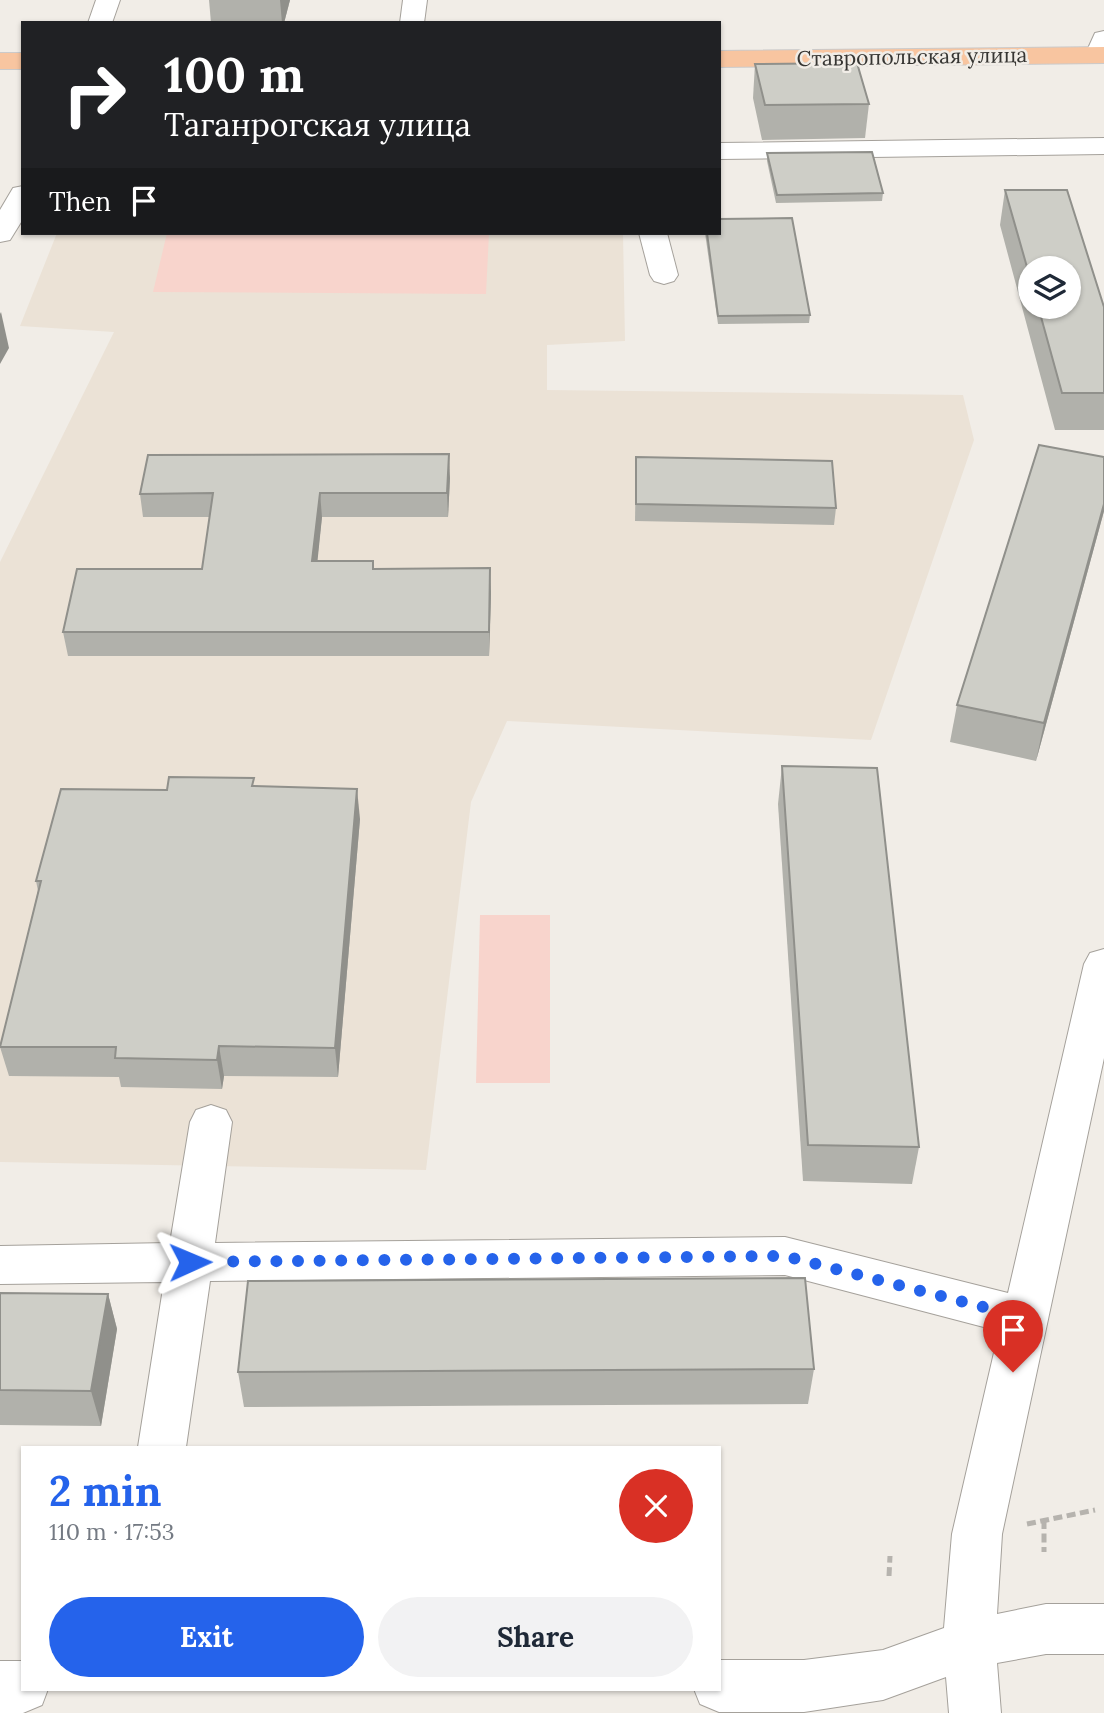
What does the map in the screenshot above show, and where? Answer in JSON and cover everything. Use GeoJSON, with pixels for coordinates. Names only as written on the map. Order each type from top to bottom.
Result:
{"type":"FeatureCollection","features":[{"type":"Feature","properties":{"kind":"main road","name":"Ставропольская улица"},"geometry":{"type":"LineString","coordinates":[[721,59],[1102,50]]}},
{"type":"Feature","properties":{"kind":"main road"},"geometry":{"type":"LineString","coordinates":[[0,61],[21,61]]}},
{"type":"Feature","properties":{"kind":"street"},"geometry":{"type":"LineString","coordinates":[[101,21],[108,0]]}},
{"type":"Feature","properties":{"kind":"street"},"geometry":{"type":"LineString","coordinates":[[412,21],[415,0]]}},
{"type":"Feature","properties":{"kind":"street"},"geometry":{"type":"LineString","coordinates":[[721,151],[1104,146]]}},
{"type":"Feature","properties":{"kind":"street"},"geometry":{"type":"LineString","coordinates":[[0,189],[21,192]]}},
{"type":"Feature","properties":{"kind":"street"},"geometry":{"type":"LineString","coordinates":[[0,234],[21,196]]}},
{"type":"Feature","properties":{"kind":"street"},"geometry":{"type":"LineString","coordinates":[[654,235],[664,275]]}},
{"type":"Feature","properties":{"kind":"street"},"geometry":{"type":"LineString","coordinates":[[975,1713],[970,1644],[977,1534],[1026,1318],[1088,1112],[1104,964]]}},
{"type":"Feature","properties":{"kind":"street"},"geometry":{"type":"LineString","coordinates":[[162,1446],[211,1122]]}},
{"type":"Feature","properties":{"kind":"street"},"geometry":{"type":"LineString","coordinates":[[0,1265],[785,1256],[1026,1318]]}},
{"type":"Feature","properties":{"kind":"street"},"geometry":{"type":"LineString","coordinates":[[721,1686],[804,1686],[883,1675],[970,1644],[1046,1629],[1104,1629]]}},
{"type":"Feature","properties":{"kind":"street"},"geometry":{"type":"LineString","coordinates":[[0,1687],[21,1687]]}},
{"type":"Feature","properties":{"kind":"path"},"geometry":{"type":"LineString","coordinates":[[1026,1524],[1095,1510]]}},
{"type":"Feature","properties":{"kind":"path"},"geometry":{"type":"LineString","coordinates":[[1044,1520],[1044,1552]]}},
{"type":"Feature","properties":{"kind":"path"},"geometry":{"type":"LineString","coordinates":[[889,1576],[890,1556]]}},
{"type":"Feature","properties":{"kind":"shaded area"},"geometry":{"type":"Polygon","coordinates":[[[56,235],[623,235],[625,341],[547,345],[547,390],[963,395],[974,440],[871,740],[507,721],[471,802],[426,1170],[0,1162],[0,562],[114,332],[20,326],[56,235]]]}},
{"type":"Feature","properties":{"kind":"shaded area"},"geometry":{"type":"Polygon","coordinates":[[[167,235],[489,235],[486,294],[153,292],[167,235]]]}},
{"type":"Feature","properties":{"kind":"shaded area"},"geometry":{"type":"Polygon","coordinates":[[[480,915],[550,915],[550,1083],[476,1083],[480,915]]]}},
{"type":"Feature","properties":{"kind":"building"},"geometry":{"type":"Polygon","coordinates":[[[857,63],[869,104],[765,105],[755,64],[857,63]]]}},
{"type":"Feature","properties":{"kind":"building"},"geometry":{"type":"Polygon","coordinates":[[[872,152],[883,193],[777,195],[767,153],[872,152]]]}},
{"type":"Feature","properties":{"kind":"building"},"geometry":{"type":"Polygon","coordinates":[[[1005,190],[1067,190],[1104,307],[1104,393],[1062,393],[1042,319],[1081,319],[1081,256],[1024,256],[1005,190]]]}},
{"type":"Feature","properties":{"kind":"building"},"geometry":{"type":"Polygon","coordinates":[[[792,218],[810,315],[718,316],[707,235],[721,235],[721,219],[792,218]]]}},
{"type":"Feature","properties":{"kind":"building"},"geometry":{"type":"Polygon","coordinates":[[[1039,445],[1104,457],[1104,504],[1044,723],[957,705],[1039,445]]]}},
{"type":"Feature","properties":{"kind":"building"},"geometry":{"type":"Polygon","coordinates":[[[449,454],[447,493],[320,493],[312,561],[373,561],[373,569],[490,568],[489,632],[63,632],[77,569],[202,569],[213,493],[140,494],[148,455],[449,454]]]}},
{"type":"Feature","properties":{"kind":"building"},"geometry":{"type":"Polygon","coordinates":[[[636,457],[832,461],[836,508],[636,504],[636,457]]]}},
{"type":"Feature","properties":{"kind":"building"},"geometry":{"type":"Polygon","coordinates":[[[782,766],[877,768],[919,1147],[808,1145],[782,766]]]}},
{"type":"Feature","properties":{"kind":"building"},"geometry":{"type":"Polygon","coordinates":[[[169,777],[254,778],[252,786],[357,789],[335,1048],[219,1046],[217,1060],[115,1058],[116,1047],[0,1047],[41,881],[36,881],[61,789],[167,790],[169,777]]]}},
{"type":"Feature","properties":{"kind":"building"},"geometry":{"type":"Polygon","coordinates":[[[805,1278],[814,1369],[238,1372],[248,1281],[805,1278]]]}},
{"type":"Feature","properties":{"kind":"building"},"geometry":{"type":"Polygon","coordinates":[[[0,1293],[108,1294],[91,1391],[0,1390],[0,1293]]]}},
{"type":"Feature","properties":{"kind":"route"},"geometry":{"type":"LineString","coordinates":[[190,1262],[785,1256],[1026,1318],[1013,1372]]}}]}
